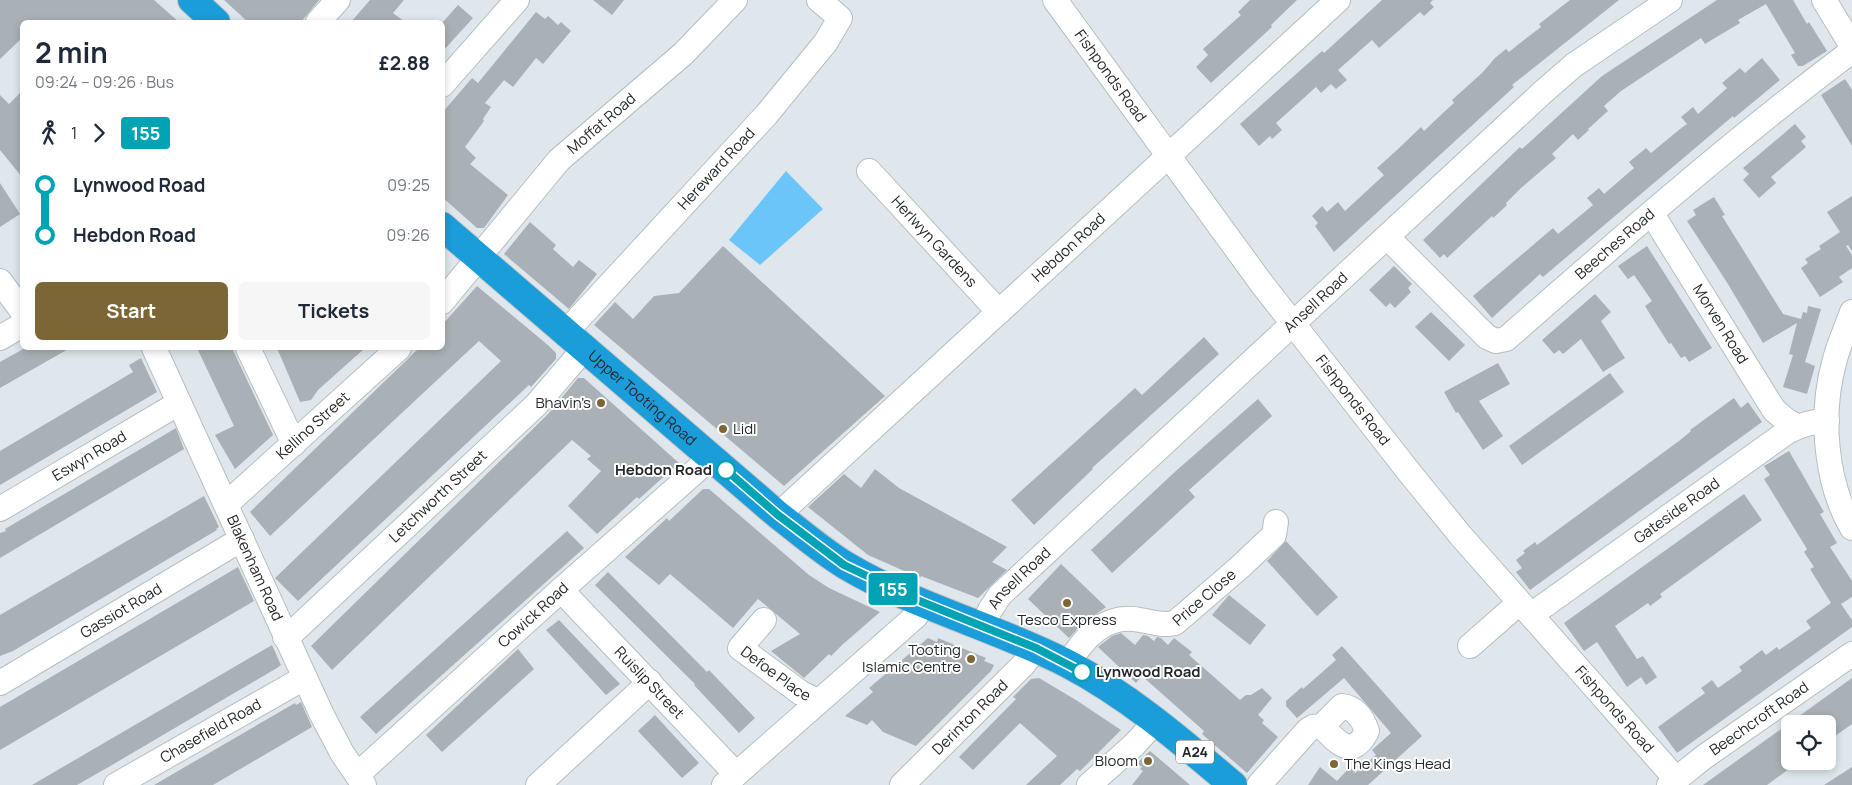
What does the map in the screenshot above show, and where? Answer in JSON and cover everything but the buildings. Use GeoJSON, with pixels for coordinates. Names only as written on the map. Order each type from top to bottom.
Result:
{"type":"FeatureCollection","features":[{"type":"Feature","properties":{"kind":"highway"},"geometry":{"type":"LineString","coordinates":[[192,0],[214,20]]}},
{"type":"Feature","properties":{"kind":"highway","name":"Upper Tooting Road"},"geometry":{"type":"LineString","coordinates":[[445,229],[778,515],[844,565],[922,602],[1036,648],[1095,679],[1156,721],[1233,785]]}},
{"type":"Feature","properties":{"kind":"street"},"geometry":{"type":"LineString","coordinates":[[320,20],[338,0]]}},
{"type":"Feature","properties":{"kind":"street"},"geometry":{"type":"LineString","coordinates":[[445,82],[517,0]]}},
{"type":"Feature","properties":{"kind":"street","name":"Moffat Road"},"geometry":{"type":"LineString","coordinates":[[480,258],[560,160],[683,54],[734,0]]}},
{"type":"Feature","properties":{"kind":"street","name":"Hereward Road"},"geometry":{"type":"LineString","coordinates":[[575,340],[826,42],[840,18],[819,0]]}},
{"type":"Feature","properties":{"kind":"street","name":"Fishponds Road"},"geometry":{"type":"LineString","coordinates":[[1055,0],[1262,284],[1409,472],[1460,536],[1525,609],[1672,782]]}},
{"type":"Feature","properties":{"kind":"street","name":"Hebdon Road"},"geometry":{"type":"LineString","coordinates":[[778,515],[1338,0]]}},
{"type":"Feature","properties":{"kind":"street","name":"Ansell Road"},"geometry":{"type":"LineString","coordinates":[[982,626],[1000,595],[1542,92],[1574,65],[1670,0]]}},
{"type":"Feature","properties":{"kind":"street"},"geometry":{"type":"LineString","coordinates":[[1824,0],[1852,46]]}},
{"type":"Feature","properties":{"kind":"street","name":"Beeches Road"},"geometry":{"type":"LineString","coordinates":[[1387,237],[1481,332],[1492,341],[1496,342],[1506,339],[1742,136],[1852,51]]}},
{"type":"Feature","properties":{"kind":"street","name":"Herlwyn Gardens"},"geometry":{"type":"LineString","coordinates":[[869,172],[999,312]]}},
{"type":"Feature","properties":{"kind":"street","name":"Morven Road"},"geometry":{"type":"LineString","coordinates":[[1650,215],[1657,222],[1769,403],[1780,416],[1797,426]]}},
{"type":"Feature","properties":{"kind":"street"},"geometry":{"type":"LineString","coordinates":[[445,299],[480,258]]}},
{"type":"Feature","properties":{"kind":"street"},"geometry":{"type":"LineString","coordinates":[[0,281],[20,308]]}},
{"type":"Feature","properties":{"kind":"street"},"geometry":{"type":"LineString","coordinates":[[1852,312],[1834,363],[1829,390],[1827,421],[1828,452],[1833,484],[1843,513],[1852,528]]}},
{"type":"Feature","properties":{"kind":"street"},"geometry":{"type":"LineString","coordinates":[[0,338],[20,325]]}},
{"type":"Feature","properties":{"kind":"street","name":"Letchworth Street"},"geometry":{"type":"LineString","coordinates":[[285,637],[294,631],[536,404],[575,340]]}},
{"type":"Feature","properties":{"kind":"street","name":"Blakenham Road"},"geometry":{"type":"LineString","coordinates":[[155,350],[226,502],[304,678],[332,736],[361,780]]}},
{"type":"Feature","properties":{"kind":"street"},"geometry":{"type":"LineString","coordinates":[[249,350],[294,444]]}},
{"type":"Feature","properties":{"kind":"street","name":"Kellino Street"},"geometry":{"type":"LineString","coordinates":[[226,502],[294,444],[397,350]]}},
{"type":"Feature","properties":{"kind":"street","name":"Eswyn Road"},"geometry":{"type":"LineString","coordinates":[[0,509],[179,403]]}},
{"type":"Feature","properties":{"kind":"street","name":"Gateside Road"},"geometry":{"type":"LineString","coordinates":[[1470,646],[1797,426],[1827,421]]}},
{"type":"Feature","properties":{"kind":"street","name":"Cowick Road"},"geometry":{"type":"LineString","coordinates":[[361,780],[561,590],[692,475],[710,456]]}},
{"type":"Feature","properties":{"kind":"street","name":"Price Close"},"geometry":{"type":"LineString","coordinates":[[1068,664],[1074,653],[1090,635],[1114,619],[1140,620],[1165,625],[1175,623],[1274,535],[1276,522]]}},
{"type":"Feature","properties":{"kind":"street","name":"Gassiot Road"},"geometry":{"type":"LineString","coordinates":[[0,683],[242,540]]}},
{"type":"Feature","properties":{"kind":"street","name":"Ruislip Street"},"geometry":{"type":"LineString","coordinates":[[561,590],[650,682],[730,780]]}},
{"type":"Feature","properties":{"kind":"street"},"geometry":{"type":"LineString","coordinates":[[730,780],[916,616],[922,602]]}},
{"type":"Feature","properties":{"kind":"street","name":"Defoe Place"},"geometry":{"type":"LineString","coordinates":[[764,620],[740,648],[801,693],[818,701]]}},
{"type":"Feature","properties":{"kind":"street","name":"Derinton Road"},"geometry":{"type":"LineString","coordinates":[[902,785],[1023,665],[1036,648]]}},
{"type":"Feature","properties":{"kind":"street","name":"Beechcroft Road"},"geometry":{"type":"LineString","coordinates":[[1672,782],[1852,654]]}},
{"type":"Feature","properties":{"kind":"street","name":"Chasefield Road"},"geometry":{"type":"LineString","coordinates":[[116,785],[304,678]]}},
{"type":"Feature","properties":{"kind":"street"},"geometry":{"type":"LineString","coordinates":[[538,785],[650,682]]}},
{"type":"Feature","properties":{"kind":"street"},"geometry":{"type":"LineString","coordinates":[[1089,785],[1134,745],[1156,721]]}},
{"type":"Feature","properties":{"kind":"street"},"geometry":{"type":"LineString","coordinates":[[1259,785],[1308,730],[1313,727],[1322,726]]}},
{"type":"Feature","properties":{"kind":"shaded area"},"geometry":{"type":"Polygon","coordinates":[[[786,171],[823,209],[760,265],[729,240],[786,171]]]}},
{"type":"Feature","properties":{"kind":"bus line","name":"155"},"geometry":{"type":"LineString","coordinates":[[726,470],[778,515],[844,565],[922,602],[1036,648],[1082,672]]}},
{"type":"Feature","properties":{"kind":"place","name":"Bhavin’s"},"geometry":{"type":"Point","coordinates":[601,403]}},
{"type":"Feature","properties":{"kind":"place","name":"Lidl"},"geometry":{"type":"Point","coordinates":[723,429]}},
{"type":"Feature","properties":{"kind":"place","name":"Hebdon Road"},"geometry":{"type":"Point","coordinates":[726,470]}},
{"type":"Feature","properties":{"kind":"place","name":"Tesco Express"},"geometry":{"type":"Point","coordinates":[1067,603]}},
{"type":"Feature","properties":{"kind":"place","name":"Tooting Islamic Centre"},"geometry":{"type":"Point","coordinates":[971,659]}},
{"type":"Feature","properties":{"kind":"place","name":"Lynwood Road"},"geometry":{"type":"Point","coordinates":[1082,672]}},
{"type":"Feature","properties":{"kind":"place","name":"Bloom"},"geometry":{"type":"Point","coordinates":[1148,761]}},
{"type":"Feature","properties":{"kind":"place","name":"The Kings Head"},"geometry":{"type":"Point","coordinates":[1334,764]}}]}
